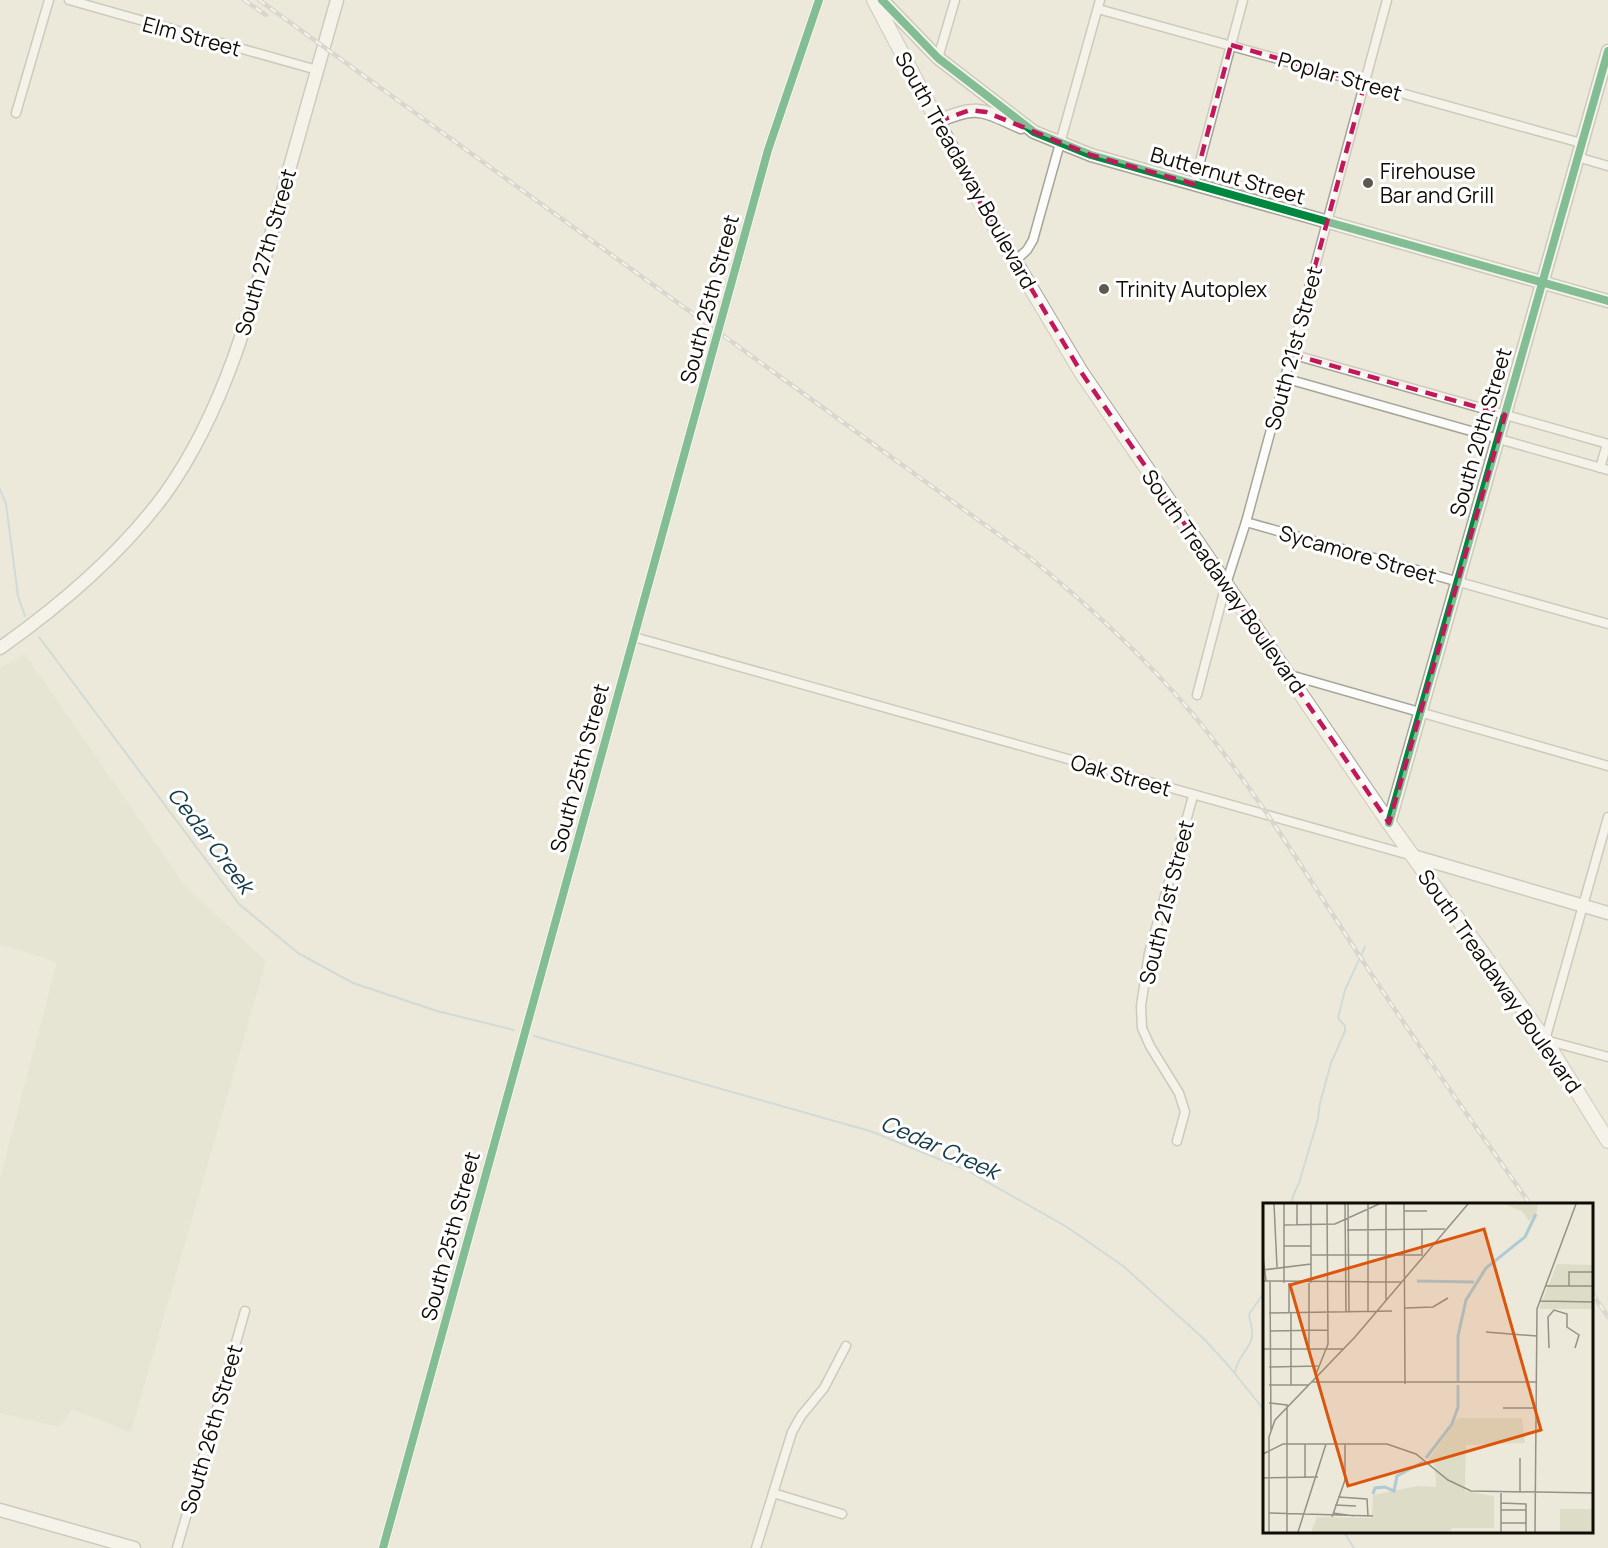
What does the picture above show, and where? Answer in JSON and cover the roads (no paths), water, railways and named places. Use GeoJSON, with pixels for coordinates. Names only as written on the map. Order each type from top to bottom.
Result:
{"type":"FeatureCollection","features":[{"type":"Feature","properties":{"kind":"main road","name":"South Treadaway Boulevard"},"geometry":{"type":"LineString","coordinates":[[874,0],[982,206],[1081,372],[1389,823],[1545,1040],[1608,1141]]}},
{"type":"Feature","properties":{"kind":"street"},"geometry":{"type":"LineString","coordinates":[[16,113],[49,0]]}},
{"type":"Feature","properties":{"kind":"street","name":"Elm Street"},"geometry":{"type":"LineString","coordinates":[[69,0],[317,70]]}},
{"type":"Feature","properties":{"kind":"street","name":"South 27th Street"},"geometry":{"type":"LineString","coordinates":[[0,648],[35,623],[95,571],[133,533],[165,493],[193,449],[225,382],[262,271],[337,0]]}},
{"type":"Feature","properties":{"kind":"street","name":"South 25th Street"},"geometry":{"type":"LineString","coordinates":[[383,1548],[768,150],[819,0]]}},
{"type":"Feature","properties":{"kind":"street","name":"Butternut Street"},"geometry":{"type":"LineString","coordinates":[[882,0],[938,58],[969,84],[1034,132],[1061,144],[1091,155],[1608,301]]}},
{"type":"Feature","properties":{"kind":"street"},"geometry":{"type":"LineString","coordinates":[[938,58],[955,0]]}},
{"type":"Feature","properties":{"kind":"street"},"geometry":{"type":"LineString","coordinates":[[1194,184],[1243,0]]}},
{"type":"Feature","properties":{"kind":"street","name":"South 21st Street"},"geometry":{"type":"LineString","coordinates":[[1197,695],[1387,0]]}},
{"type":"Feature","properties":{"kind":"street"},"geometry":{"type":"LineString","coordinates":[[1015,261],[1027,250],[1033,240],[1099,4]]}},
{"type":"Feature","properties":{"kind":"street","name":"Poplar Street"},"geometry":{"type":"LineString","coordinates":[[1099,4],[1231,45],[1581,143]]}},
{"type":"Feature","properties":{"kind":"street","name":"South 20th Street"},"geometry":{"type":"LineString","coordinates":[[1389,823],[1608,51]]}},
{"type":"Feature","properties":{"kind":"street"},"geometry":{"type":"LineString","coordinates":[[939,121],[970,110],[986,112],[1034,132]]}},
{"type":"Feature","properties":{"kind":"street"},"geometry":{"type":"LineString","coordinates":[[1577,157],[1608,166]]}},
{"type":"Feature","properties":{"kind":"street"},"geometry":{"type":"LineString","coordinates":[[1284,378],[1604,469],[1607,444],[1291,354]]}},
{"type":"Feature","properties":{"kind":"street","name":"Sycamore Street"},"geometry":{"type":"LineString","coordinates":[[1246,522],[1608,624]]}},
{"type":"Feature","properties":{"kind":"street","name":"Oak Street"},"geometry":{"type":"LineString","coordinates":[[634,637],[1608,913]]}},
{"type":"Feature","properties":{"kind":"street"},"geometry":{"type":"LineString","coordinates":[[1290,675],[1608,766]]}},
{"type":"Feature","properties":{"kind":"street","name":"South 21st Street"},"geometry":{"type":"LineString","coordinates":[[1177,1141],[1185,1112],[1179,1093],[1150,1046],[1142,1028],[1141,1006],[1149,953],[1193,796]]}},
{"type":"Feature","properties":{"kind":"street"},"geometry":{"type":"LineString","coordinates":[[1608,817],[1545,1040],[1608,1057]]}},
{"type":"Feature","properties":{"kind":"street","name":"South 26th Street"},"geometry":{"type":"LineString","coordinates":[[177,1548],[245,1311]]}},
{"type":"Feature","properties":{"kind":"street"},"geometry":{"type":"LineString","coordinates":[[756,1548],[792,1432],[801,1416],[824,1388],[846,1346]]}},
{"type":"Feature","properties":{"kind":"street"},"geometry":{"type":"LineString","coordinates":[[772,1493],[842,1514]]}},
{"type":"Feature","properties":{"kind":"street"},"geometry":{"type":"LineString","coordinates":[[0,1510],[134,1548]]}},
{"type":"Feature","properties":{"kind":"waterway","name":"Cedar Creek"},"geometry":{"type":"LineString","coordinates":[[0,489],[6,504],[18,596],[25,616]]}},
{"type":"Feature","properties":{"kind":"waterway","name":"Cedar Creek"},"geometry":{"type":"LineString","coordinates":[[39,637],[239,904],[298,953],[353,983],[437,1011],[514,1030]]}},
{"type":"Feature","properties":{"kind":"waterway"},"geometry":{"type":"LineString","coordinates":[[1292,1203],[1318,1119],[1331,1063],[1345,1031],[1345,1026],[1338,1018],[1345,990],[1365,947]]}},
{"type":"Feature","properties":{"kind":"waterway","name":"Cedar Creek"},"geometry":{"type":"LineString","coordinates":[[534,1036],[870,1131],[966,1170],[1067,1227],[1123,1266],[1203,1338],[1263,1409]]}},
{"type":"Feature","properties":{"kind":"waterway"},"geometry":{"type":"LineString","coordinates":[[1235,1372],[1239,1359],[1251,1340],[1249,1314],[1263,1294]]}},
{"type":"Feature","properties":{"kind":"waterway","name":"Cedar Creek"},"geometry":{"type":"LineString","coordinates":[[1345,1533],[1354,1548]]}},
{"type":"Feature","properties":{"kind":"railway"},"geometry":{"type":"LineString","coordinates":[[244,0],[266,15]]}},
{"type":"Feature","properties":{"kind":"railway"},"geometry":{"type":"LineString","coordinates":[[259,0],[1024,553],[1111,628],[1191,712],[1242,778],[1415,1040],[1529,1203]]}},
{"type":"Feature","properties":{"kind":"railway"},"geometry":{"type":"LineString","coordinates":[[1593,1294],[1608,1317]]}},
{"type":"Feature","properties":{"kind":"place","name":"Firehouse Bar and Grill"},"geometry":{"type":"Point","coordinates":[1368,183]}},
{"type":"Feature","properties":{"kind":"place","name":"Trinity Autoplex"},"geometry":{"type":"Point","coordinates":[1104,289]}}]}
